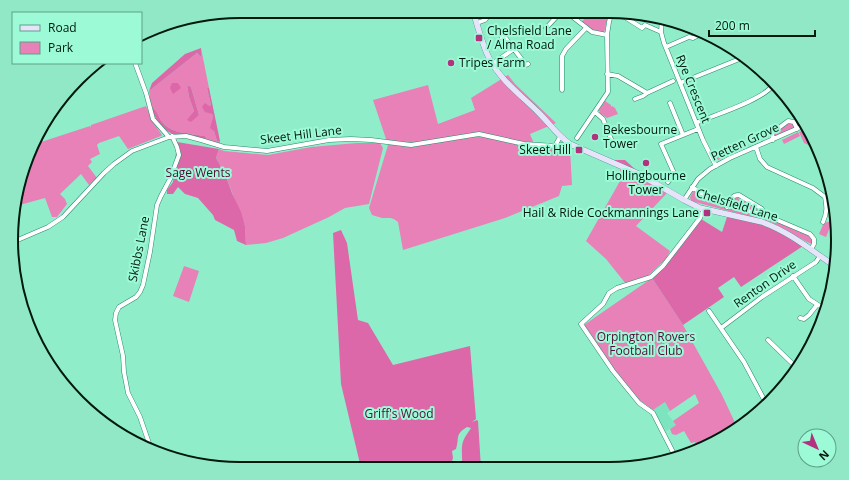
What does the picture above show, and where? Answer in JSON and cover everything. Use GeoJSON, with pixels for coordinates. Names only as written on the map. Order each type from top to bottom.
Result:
{"type":"FeatureCollection","features":[{"type":"Feature","properties":{"kind":"street","name":"Chelsfield Lane"},"geometry":{"type":"LineString","coordinates":[[475,18],[483,44],[492,64],[560,137],[570,144],[639,173],[684,200],[704,209],[772,225],[789,234],[830,263]]}},
{"type":"Feature","properties":{"kind":"street"},"geometry":{"type":"LineString","coordinates":[[477,23],[487,18]]}},
{"type":"Feature","properties":{"kind":"street"},"geometry":{"type":"LineString","coordinates":[[546,28],[555,18]]}},
{"type":"Feature","properties":{"kind":"street"},"geometry":{"type":"LineString","coordinates":[[574,18],[586,28],[598,34],[607,35]]}},
{"type":"Feature","properties":{"kind":"street"},"geometry":{"type":"LineString","coordinates":[[577,138],[608,92],[607,35],[610,18]]}},
{"type":"Feature","properties":{"kind":"street"},"geometry":{"type":"LineString","coordinates":[[626,18],[642,28],[645,25],[661,32]]}},
{"type":"Feature","properties":{"kind":"street","name":"Rye Crescent"},"geometry":{"type":"LineString","coordinates":[[662,25],[661,32],[680,83],[705,146],[716,166]]}},
{"type":"Feature","properties":{"kind":"street"},"geometry":{"type":"LineString","coordinates":[[562,90],[562,56],[586,28]]}},
{"type":"Feature","properties":{"kind":"street"},"geometry":{"type":"LineString","coordinates":[[502,38],[504,36],[526,65],[528,64]]}},
{"type":"Feature","properties":{"kind":"street"},"geometry":{"type":"LineString","coordinates":[[666,46],[689,37],[693,38],[697,36]]}},
{"type":"Feature","properties":{"kind":"street"},"geometry":{"type":"LineString","coordinates":[[492,64],[514,49]]}},
{"type":"Feature","properties":{"kind":"street"},"geometry":{"type":"LineString","coordinates":[[680,83],[738,60]]}},
{"type":"Feature","properties":{"kind":"street","name":"Skibbs Lane"},"geometry":{"type":"LineString","coordinates":[[135,64],[146,93],[153,119],[170,136],[177,147],[179,155],[170,179],[157,205],[150,252],[143,285],[136,297],[119,306],[115,320],[123,356],[128,393],[140,417],[149,442]]}},
{"type":"Feature","properties":{"kind":"street"},"geometry":{"type":"LineString","coordinates":[[607,74],[618,76],[647,93]]}},
{"type":"Feature","properties":{"kind":"street"},"geometry":{"type":"LineString","coordinates":[[635,99],[673,82]]}},
{"type":"Feature","properties":{"kind":"street"},"geometry":{"type":"LineString","coordinates":[[696,123],[760,97],[771,88]]}},
{"type":"Feature","properties":{"kind":"street"},"geometry":{"type":"LineString","coordinates":[[670,103],[683,135]]}},
{"type":"Feature","properties":{"kind":"street"},"geometry":{"type":"LineString","coordinates":[[594,112],[603,119],[613,144]]}},
{"type":"Feature","properties":{"kind":"street"},"geometry":{"type":"LineString","coordinates":[[773,140],[772,133],[788,121],[794,122],[797,129]]}},
{"type":"Feature","properties":{"kind":"street","name":"Petten Grove"},"geometry":{"type":"LineString","coordinates":[[684,200],[692,187],[703,174],[730,158],[800,127]]}},
{"type":"Feature","properties":{"kind":"street"},"geometry":{"type":"LineString","coordinates":[[668,182],[674,173],[661,144],[698,129]]}},
{"type":"Feature","properties":{"kind":"street","name":"Skeet Hill Lane"},"geometry":{"type":"LineString","coordinates":[[18,240],[48,227],[63,217],[104,173],[132,151],[170,136],[186,136],[224,148],[258,151],[276,150],[329,140],[351,139],[411,145],[479,134],[524,144],[555,146],[570,144]]}},
{"type":"Feature","properties":{"kind":"street"},"geometry":{"type":"LineString","coordinates":[[555,146],[560,137]]}},
{"type":"Feature","properties":{"kind":"street"},"geometry":{"type":"LineString","coordinates":[[756,147],[760,159],[772,171],[813,188],[825,197],[827,213],[823,222]]}},
{"type":"Feature","properties":{"kind":"street","name":"Chelsfield Lane"},"geometry":{"type":"LineString","coordinates":[[692,187],[707,197],[727,207],[763,214],[810,234],[814,239],[814,244],[811,249]]}},
{"type":"Feature","properties":{"kind":"street","name":"Chelsfield Lane"},"geometry":{"type":"LineString","coordinates":[[727,207],[732,197],[739,195],[762,209],[763,214]]}},
{"type":"Feature","properties":{"kind":"street"},"geometry":{"type":"LineString","coordinates":[[673,452],[652,413],[639,403],[613,372],[581,324],[603,304],[613,290],[651,277],[663,266],[700,218],[704,209]]}},
{"type":"Feature","properties":{"kind":"street","name":"Renton Drive"},"geometry":{"type":"LineString","coordinates":[[721,328],[762,297],[816,262],[820,256]]}},
{"type":"Feature","properties":{"kind":"street"},"geometry":{"type":"LineString","coordinates":[[793,276],[809,299],[820,307]]}},
{"type":"Feature","properties":{"kind":"street"},"geometry":{"type":"LineString","coordinates":[[803,320],[809,315],[816,305]]}},
{"type":"Feature","properties":{"kind":"street"},"geometry":{"type":"LineString","coordinates":[[709,310],[744,362],[764,399]]}},
{"type":"Feature","properties":{"kind":"street"},"geometry":{"type":"LineString","coordinates":[[768,340],[793,364]]}},
{"type":"Feature","properties":{"kind":"shaded area"},"geometry":{"type":"Polygon","coordinates":[[[665,402],[670,411],[667,413],[676,425],[666,431],[653,410],[665,402]]]}},
{"type":"Feature","properties":{"kind":"green space"},"geometry":{"type":"Polygon","coordinates":[[[585,18],[607,18],[604,33],[591,30],[581,23],[585,18]]]}},
{"type":"Feature","properties":{"kind":"green space"},"geometry":{"type":"Polygon","coordinates":[[[201,48],[209,88],[207,88],[211,105],[209,106],[213,118],[214,131],[217,141],[220,141],[220,144],[207,141],[205,136],[182,133],[167,127],[161,121],[157,112],[151,107],[149,91],[197,53],[201,57],[201,48]],[[187,85],[194,111],[188,120],[199,115],[191,87],[187,85]]]}},
{"type":"Feature","properties":{"kind":"green space"},"geometry":{"type":"Polygon","coordinates":[[[201,48],[201,57],[197,53],[149,91],[152,83],[185,54],[201,48]]]}},
{"type":"Feature","properties":{"kind":"green space"},"geometry":{"type":"Polygon","coordinates":[[[508,75],[515,84],[556,123],[530,134],[535,146],[570,149],[572,185],[562,186],[559,196],[505,218],[403,250],[398,222],[393,219],[372,215],[369,208],[388,145],[373,100],[428,85],[438,124],[475,110],[471,98],[508,75]]]}},
{"type":"Feature","properties":{"kind":"green space"},"geometry":{"type":"Polygon","coordinates":[[[172,83],[178,83],[181,88],[173,94],[170,88],[172,83]]]}},
{"type":"Feature","properties":{"kind":"green space"},"geometry":{"type":"Polygon","coordinates":[[[187,85],[191,87],[199,115],[191,122],[187,120],[194,111],[187,85]]]}},
{"type":"Feature","properties":{"kind":"green space"},"geometry":{"type":"Polygon","coordinates":[[[207,88],[209,88],[220,141],[217,141],[214,131],[210,128],[213,118],[212,114],[205,112],[202,107],[205,103],[209,106],[211,105],[207,88]]]}},
{"type":"Feature","properties":{"kind":"green space"},"geometry":{"type":"Polygon","coordinates":[[[605,101],[611,105],[611,107],[612,106],[615,108],[618,114],[607,118],[600,113],[599,110],[605,101]]]}},
{"type":"Feature","properties":{"kind":"green space"},"geometry":{"type":"Polygon","coordinates":[[[146,106],[153,122],[162,135],[128,149],[119,136],[99,143],[97,145],[100,154],[90,159],[92,162],[88,166],[97,178],[89,185],[81,174],[60,194],[65,199],[67,204],[57,217],[52,217],[45,198],[21,205],[30,169],[41,142],[90,126],[91,127],[91,125],[146,106]]]}},
{"type":"Feature","properties":{"kind":"green space"},"geometry":{"type":"Polygon","coordinates":[[[151,107],[155,110],[161,121],[167,127],[182,133],[205,136],[207,141],[172,134],[160,125],[151,107]]]}},
{"type":"Feature","properties":{"kind":"green space"},"geometry":{"type":"Polygon","coordinates":[[[791,122],[794,128],[774,137],[773,133],[791,122]]]}},
{"type":"Feature","properties":{"kind":"green space"},"geometry":{"type":"Polygon","coordinates":[[[802,131],[810,145],[804,143],[799,132],[802,131]]]}},
{"type":"Feature","properties":{"kind":"green space"},"geometry":{"type":"Polygon","coordinates":[[[798,132],[800,136],[784,144],[782,140],[798,132]]]}},
{"type":"Feature","properties":{"kind":"green space","name":"Sage Wents"},"geometry":{"type":"Polygon","coordinates":[[[177,142],[219,149],[216,158],[225,174],[241,212],[245,226],[246,245],[237,241],[234,230],[215,220],[213,215],[198,198],[185,194],[178,187],[173,194],[167,194],[167,190],[173,182],[177,142]]]}},
{"type":"Feature","properties":{"kind":"green space"},"geometry":{"type":"Polygon","coordinates":[[[357,143],[380,143],[383,148],[369,204],[345,208],[283,238],[266,243],[246,245],[245,226],[225,174],[216,158],[219,149],[224,151],[268,155],[311,147],[357,143]]]}},
{"type":"Feature","properties":{"kind":"green space"},"geometry":{"type":"Polygon","coordinates":[[[741,149],[718,160],[712,153],[741,149]]]}},
{"type":"Feature","properties":{"kind":"green space"},"geometry":{"type":"Polygon","coordinates":[[[625,160],[637,171],[614,161],[625,160]]]}},
{"type":"Feature","properties":{"kind":"green space"},"geometry":{"type":"Polygon","coordinates":[[[621,169],[637,175],[667,193],[636,226],[670,251],[666,259],[646,278],[626,284],[606,259],[586,241],[624,174],[620,171],[621,169]]]}},
{"type":"Feature","properties":{"kind":"green space"},"geometry":{"type":"Polygon","coordinates":[[[694,190],[719,206],[763,216],[786,224],[810,236],[813,239],[812,244],[771,222],[691,201],[690,197],[694,190]]]}},
{"type":"Feature","properties":{"kind":"green space"},"geometry":{"type":"Polygon","coordinates":[[[736,197],[753,207],[758,208],[758,212],[730,205],[732,199],[736,197]]]}},
{"type":"Feature","properties":{"kind":"green space"},"geometry":{"type":"Polygon","coordinates":[[[727,217],[756,222],[775,229],[803,246],[741,287],[734,277],[718,288],[724,297],[683,325],[652,278],[679,249],[701,219],[722,232],[727,217]]]}},
{"type":"Feature","properties":{"kind":"green space"},"geometry":{"type":"Polygon","coordinates":[[[830,220],[831,225],[826,237],[819,234],[823,225],[829,222],[830,220]]]}},
{"type":"Feature","properties":{"kind":"green space","name":"Griff's Wood"},"geometry":{"type":"Polygon","coordinates":[[[341,230],[347,243],[358,320],[368,323],[393,365],[470,346],[476,419],[472,422],[478,421],[481,462],[462,462],[463,442],[471,428],[467,427],[460,432],[456,449],[452,451],[452,461],[450,462],[360,462],[341,384],[333,233],[341,230]]]}},
{"type":"Feature","properties":{"kind":"green space"},"geometry":{"type":"Polygon","coordinates":[[[184,266],[199,271],[189,302],[173,296],[184,266]]]}},
{"type":"Feature","properties":{"kind":"green space","name":"Orpington Rovers Football Club"},"geometry":{"type":"Polygon","coordinates":[[[652,278],[683,325],[722,395],[735,423],[696,444],[695,442],[691,443],[684,431],[676,435],[672,434],[670,429],[676,425],[673,421],[699,403],[695,394],[670,411],[665,402],[653,410],[635,397],[615,372],[584,325],[652,278]]]}},
{"type":"Feature","properties":{"kind":"place","name":"Chelsfield Lane / Alma Road"},"geometry":{"type":"Point","coordinates":[479,38]}},
{"type":"Feature","properties":{"kind":"place","name":"Tripes Farm"},"geometry":{"type":"Point","coordinates":[451,63]}},
{"type":"Feature","properties":{"kind":"place","name":"Bekesbourne Tower"},"geometry":{"type":"Point","coordinates":[595,137]}},
{"type":"Feature","properties":{"kind":"place","name":"Skeet Hill"},"geometry":{"type":"Point","coordinates":[579,150]}},
{"type":"Feature","properties":{"kind":"place","name":"Hollingbourne Tower"},"geometry":{"type":"Point","coordinates":[646,163]}},
{"type":"Feature","properties":{"kind":"place","name":"Hail & Ride Cockmannings Lane"},"geometry":{"type":"Point","coordinates":[707,213]}}]}
